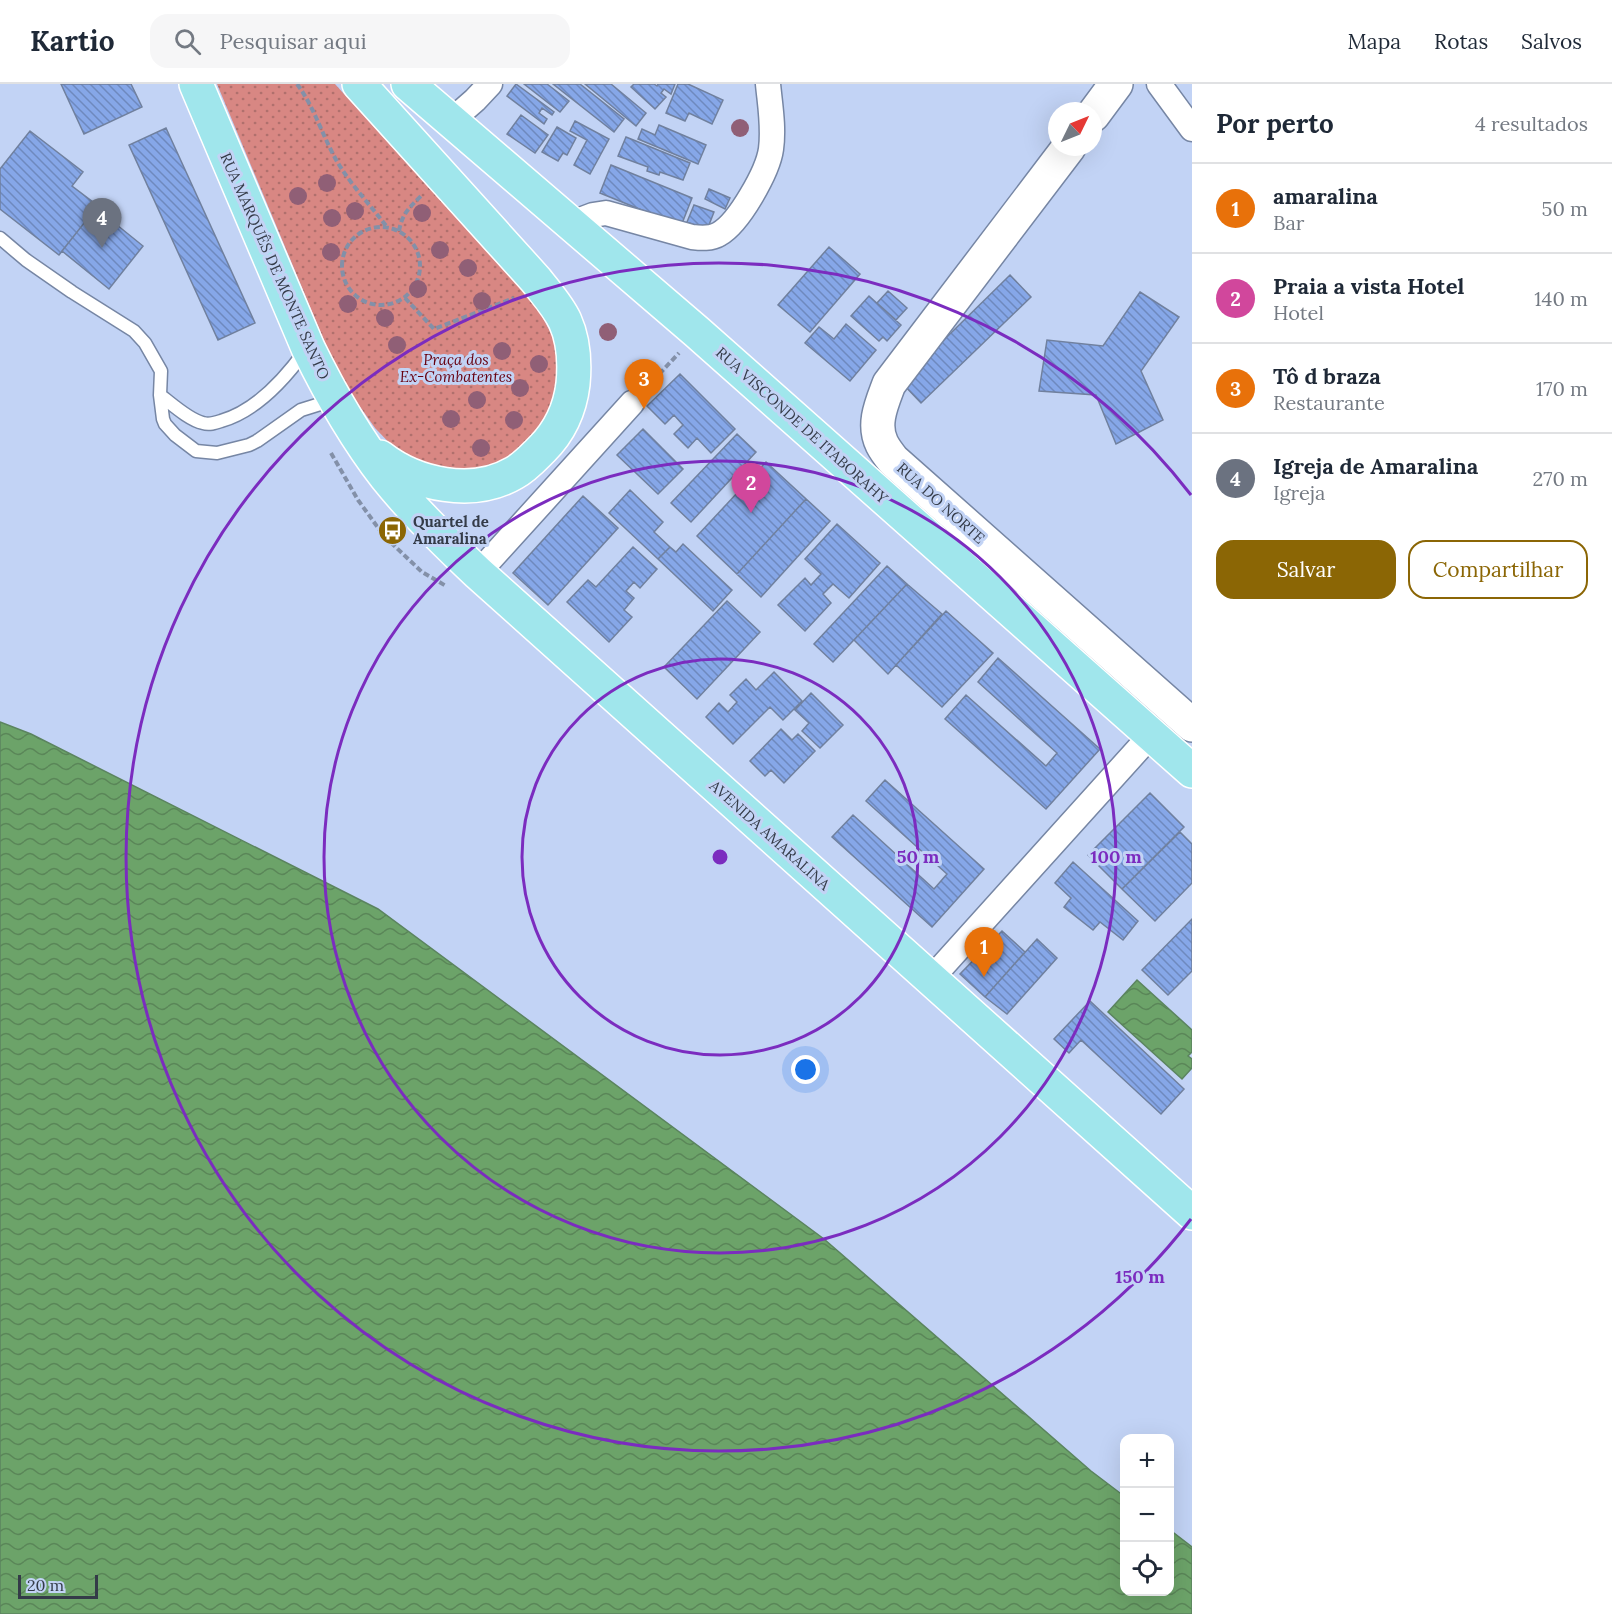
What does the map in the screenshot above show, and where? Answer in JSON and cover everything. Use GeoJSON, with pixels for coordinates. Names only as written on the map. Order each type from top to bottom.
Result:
{"type":"FeatureCollection","features":[{"type":"Feature","properties":{"kind":"main road","name":"RUA MARQUÊS DE MONTE SANTO"},"geometry":{"type":"LineString","coordinates":[[196,84],[308,348],[362,443]]}},
{"type":"Feature","properties":{"kind":"main road"},"geometry":{"type":"LineString","coordinates":[[359,84],[551,299],[565,321],[572,345],[574,370],[572,393],[565,416],[552,439],[531,461],[514,473],[494,482],[450,485],[429,482],[408,475],[362,443]]}},
{"type":"Feature","properties":{"kind":"main road","name":"RUA VISCONDE DE ITABORAHY"},"geometry":{"type":"LineString","coordinates":[[408,84],[698,332],[1192,771]]}},
{"type":"Feature","properties":{"kind":"main road","name":"AVENIDA AMARALINA"},"geometry":{"type":"LineString","coordinates":[[362,443],[387,478],[416,512],[478,573],[1192,1213]]}},
{"type":"Feature","properties":{"kind":"street"},"geometry":{"type":"LineString","coordinates":[[451,121],[490,84]]}},
{"type":"Feature","properties":{"kind":"street"},"geometry":{"type":"LineString","coordinates":[[572,223],[592,215],[606,213],[704,239],[717,236],[729,228],[746,205],[764,171],[771,151],[772,129],[768,84]]}},
{"type":"Feature","properties":{"kind":"street"},"geometry":{"type":"LineString","coordinates":[[1102,103],[1116,84]]}},
{"type":"Feature","properties":{"kind":"street"},"geometry":{"type":"LineString","coordinates":[[1159,84],[1192,129]]}},
{"type":"Feature","properties":{"kind":"street","name":"RUA DO NORTE"},"geometry":{"type":"LineString","coordinates":[[1062,156],[889,384],[877,424],[881,443],[893,460],[1192,725]]}},
{"type":"Feature","properties":{"kind":"street"},"geometry":{"type":"LineString","coordinates":[[478,573],[632,403]]}},
{"type":"Feature","properties":{"kind":"street"},"geometry":{"type":"LineString","coordinates":[[930,980],[1151,735]]}},
{"type":"Feature","properties":{"kind":"lane"},"geometry":{"type":"LineString","coordinates":[[0,238],[63,286],[134,331],[146,343],[161,371],[160,396],[163,419],[175,435],[196,451],[223,452],[249,445],[307,407],[335,399]]}},
{"type":"Feature","properties":{"kind":"lane"},"geometry":{"type":"LineString","coordinates":[[160,396],[204,424],[230,419],[254,405],[275,386],[308,348]]}},
{"type":"Feature","properties":{"kind":"path"},"geometry":{"type":"LineString","coordinates":[[297,84],[313,109],[339,165],[387,227]]}},
{"type":"Feature","properties":{"kind":"path"},"geometry":{"type":"LineString","coordinates":[[399,231],[407,210],[425,191]]}},
{"type":"Feature","properties":{"kind":"path"},"geometry":{"type":"LineString","coordinates":[[375,227],[387,227],[399,231],[410,239],[418,250],[421,263],[414,289],[405,298],[394,303],[372,304],[361,300],[345,283],[342,259],[346,248],[353,238],[375,227]]}},
{"type":"Feature","properties":{"kind":"path"},"geometry":{"type":"LineString","coordinates":[[405,298],[434,329],[521,296]]}},
{"type":"Feature","properties":{"kind":"path"},"geometry":{"type":"LineString","coordinates":[[632,403],[698,332]]}},
{"type":"Feature","properties":{"kind":"green space","name":"Praça dos Ex-Combatentes"},"geometry":{"type":"Polygon","coordinates":[[[217,84],[335,84],[537,307],[554,339],[559,369],[556,395],[546,419],[529,442],[506,458],[482,469],[452,472],[400,454],[375,428],[351,394],[331,357],[217,84]]]}},
{"type":"Feature","properties":{"kind":"water"},"geometry":{"type":"Polygon","coordinates":[[[0,722],[31,734],[378,909],[824,1239],[1091,1471],[1120,1493],[1120,1596],[1174,1596],[1174,1533],[1192,1547],[1192,1614],[0,1614],[0,722]]]}},
{"type":"Feature","properties":{"kind":"water"},"geometry":{"type":"Polygon","coordinates":[[[1137,980],[1192,1030],[1192,1052],[1188,1056],[1192,1059],[1192,1068],[1182,1079],[1108,1012],[1137,980]]]}},
{"type":"Feature","properties":{"kind":"building"},"geometry":{"type":"Polygon","coordinates":[[[61,84],[131,84],[142,107],[84,134],[61,84]]]}},
{"type":"Feature","properties":{"kind":"building"},"geometry":{"type":"Polygon","coordinates":[[[516,84],[554,112],[552,115],[542,108],[539,113],[547,119],[544,124],[507,96],[516,84]]]}},
{"type":"Feature","properties":{"kind":"building"},"geometry":{"type":"Polygon","coordinates":[[[524,84],[547,84],[569,101],[560,112],[524,84]]]}},
{"type":"Feature","properties":{"kind":"building"},"geometry":{"type":"Polygon","coordinates":[[[553,84],[580,84],[624,119],[614,132],[553,84]]]}},
{"type":"Feature","properties":{"kind":"building"},"geometry":{"type":"Polygon","coordinates":[[[585,84],[611,84],[646,113],[636,126],[585,84]]]}},
{"type":"Feature","properties":{"kind":"building"},"geometry":{"type":"Polygon","coordinates":[[[634,84],[657,86],[658,84],[675,84],[671,94],[664,89],[661,93],[666,97],[655,109],[631,87],[634,84]]]}},
{"type":"Feature","properties":{"kind":"building"},"geometry":{"type":"Polygon","coordinates":[[[678,84],[688,84],[723,100],[712,124],[689,113],[685,121],[666,113],[678,84]]]}},
{"type":"Feature","properties":{"kind":"building"},"geometry":{"type":"Polygon","coordinates":[[[521,115],[548,135],[535,153],[507,134],[521,115]]]}},
{"type":"Feature","properties":{"kind":"building"},"geometry":{"type":"Polygon","coordinates":[[[575,121],[609,139],[590,174],[574,165],[587,140],[570,131],[575,121]]]}},
{"type":"Feature","properties":{"kind":"building"},"geometry":{"type":"Polygon","coordinates":[[[659,125],[706,145],[698,164],[638,139],[642,129],[655,135],[659,125]]]}},
{"type":"Feature","properties":{"kind":"building"},"geometry":{"type":"Polygon","coordinates":[[[557,127],[576,138],[567,155],[563,153],[558,161],[542,152],[557,127]]]}},
{"type":"Feature","properties":{"kind":"building"},"geometry":{"type":"Polygon","coordinates":[[[166,128],[255,323],[218,340],[129,145],[166,128]]]}},
{"type":"Feature","properties":{"kind":"building"},"geometry":{"type":"Polygon","coordinates":[[[30,131],[83,172],[72,186],[97,205],[59,255],[0,209],[0,169],[30,131]]]}},
{"type":"Feature","properties":{"kind":"building"},"geometry":{"type":"Polygon","coordinates":[[[626,137],[690,163],[683,180],[660,172],[659,175],[647,171],[648,167],[618,156],[626,137]]]}},
{"type":"Feature","properties":{"kind":"building"},"geometry":{"type":"Polygon","coordinates":[[[611,165],[692,198],[681,226],[600,193],[611,165]]]}},
{"type":"Feature","properties":{"kind":"building"},"geometry":{"type":"Polygon","coordinates":[[[709,189],[730,198],[725,209],[705,199],[709,189]]]}},
{"type":"Feature","properties":{"kind":"building"},"geometry":{"type":"Polygon","coordinates":[[[694,205],[714,212],[707,230],[687,222],[694,205]]]}},
{"type":"Feature","properties":{"kind":"building"},"geometry":{"type":"Polygon","coordinates":[[[96,208],[143,246],[109,289],[62,251],[96,208]]]}},
{"type":"Feature","properties":{"kind":"building"},"geometry":{"type":"Polygon","coordinates":[[[829,247],[860,274],[810,332],[778,305],[829,247]]]}},
{"type":"Feature","properties":{"kind":"building"},"geometry":{"type":"Polygon","coordinates":[[[1010,275],[1031,297],[921,403],[901,382],[1010,275]]]}},
{"type":"Feature","properties":{"kind":"building"},"geometry":{"type":"Polygon","coordinates":[[[888,291],[907,308],[896,320],[877,303],[888,291]]]}},
{"type":"Feature","properties":{"kind":"building"},"geometry":{"type":"Polygon","coordinates":[[[1140,292],[1179,317],[1141,371],[1163,420],[1116,444],[1096,395],[1039,391],[1047,340],[1103,346],[1140,292]]]}},
{"type":"Feature","properties":{"kind":"building"},"geometry":{"type":"Polygon","coordinates":[[[869,296],[901,325],[887,341],[883,337],[879,341],[851,316],[869,296]]]}},
{"type":"Feature","properties":{"kind":"building"},"geometry":{"type":"Polygon","coordinates":[[[846,324],[876,350],[850,381],[805,343],[819,327],[834,339],[846,324]]]}},
{"type":"Feature","properties":{"kind":"building"},"geometry":{"type":"Polygon","coordinates":[[[680,374],[735,429],[711,453],[697,438],[688,448],[674,434],[683,425],[674,415],[665,424],[647,406],[680,374]]]}},
{"type":"Feature","properties":{"kind":"building"},"geometry":{"type":"Polygon","coordinates":[[[643,429],[683,469],[658,494],[617,455],[643,429]]]}},
{"type":"Feature","properties":{"kind":"building"},"geometry":{"type":"Polygon","coordinates":[[[737,434],[756,452],[691,522],[671,503],[737,434]]]}},
{"type":"Feature","properties":{"kind":"building"},"geometry":{"type":"Polygon","coordinates":[[[766,462],[830,521],[761,597],[697,536],[766,462]]]}},
{"type":"Feature","properties":{"kind":"building"},"geometry":{"type":"Polygon","coordinates":[[[766,462],[806,499],[737,574],[697,536],[766,462]]]}},
{"type":"Feature","properties":{"kind":"building"},"geometry":{"type":"Polygon","coordinates":[[[630,490],[663,522],[654,532],[670,547],[658,559],[609,513],[630,490]]]}},
{"type":"Feature","properties":{"kind":"building"},"geometry":{"type":"Polygon","coordinates":[[[583,496],[618,528],[548,605],[513,573],[583,496]]]}},
{"type":"Feature","properties":{"kind":"building"},"geometry":{"type":"Polygon","coordinates":[[[837,524],[880,563],[849,598],[833,584],[823,594],[831,603],[805,631],[778,605],[805,578],[811,585],[821,574],[805,559],[837,524]]]}},
{"type":"Feature","properties":{"kind":"building"},"geometry":{"type":"Polygon","coordinates":[[[683,544],[732,590],[713,611],[658,559],[670,547],[676,552],[683,544]]]}},
{"type":"Feature","properties":{"kind":"building"},"geometry":{"type":"Polygon","coordinates":[[[633,547],[657,569],[640,588],[634,582],[626,591],[634,598],[624,610],[632,617],[609,642],[567,602],[588,580],[596,587],[633,547]]]}},
{"type":"Feature","properties":{"kind":"building"},"geometry":{"type":"Polygon","coordinates":[[[887,566],[907,584],[833,662],[814,644],[887,566]]]}},
{"type":"Feature","properties":{"kind":"building"},"geometry":{"type":"Polygon","coordinates":[[[907,584],[942,614],[888,674],[854,640],[907,584]]]}},
{"type":"Feature","properties":{"kind":"building"},"geometry":{"type":"Polygon","coordinates":[[[727,601],[760,632],[697,699],[664,667],[727,601]]]}},
{"type":"Feature","properties":{"kind":"building"},"geometry":{"type":"Polygon","coordinates":[[[946,611],[993,653],[942,707],[896,665],[946,611]]]}},
{"type":"Feature","properties":{"kind":"building"},"geometry":{"type":"Polygon","coordinates":[[[998,658],[1100,749],[1046,809],[945,719],[966,695],[1046,766],[1057,753],[978,682],[998,658]]]}},
{"type":"Feature","properties":{"kind":"building"},"geometry":{"type":"Polygon","coordinates":[[[774,672],[802,701],[783,720],[770,707],[733,744],[706,717],[719,703],[728,712],[737,702],[730,695],[746,679],[756,690],[774,672]]]}},
{"type":"Feature","properties":{"kind":"building"},"geometry":{"type":"Polygon","coordinates":[[[811,693],[843,725],[820,748],[802,731],[809,723],[795,710],[811,693]]]}},
{"type":"Feature","properties":{"kind":"building"},"geometry":{"type":"Polygon","coordinates":[[[781,729],[792,740],[798,734],[815,751],[784,783],[771,770],[765,776],[750,761],[781,729]]]}},
{"type":"Feature","properties":{"kind":"building"},"geometry":{"type":"Polygon","coordinates":[[[885,780],[984,869],[932,927],[832,837],[853,815],[934,889],[947,874],[866,801],[885,780]]]}},
{"type":"Feature","properties":{"kind":"building"},"geometry":{"type":"Polygon","coordinates":[[[1150,793],[1184,827],[1122,889],[1088,855],[1150,793]]]}},
{"type":"Feature","properties":{"kind":"building"},"geometry":{"type":"Polygon","coordinates":[[[1180,832],[1192,844],[1192,883],[1155,921],[1122,889],[1180,832]]]}},
{"type":"Feature","properties":{"kind":"building"},"geometry":{"type":"Polygon","coordinates":[[[1073,862],[1138,921],[1123,940],[1100,922],[1093,930],[1064,907],[1071,898],[1055,883],[1073,862]]]}},
{"type":"Feature","properties":{"kind":"building"},"geometry":{"type":"Polygon","coordinates":[[[1192,919],[1192,971],[1168,995],[1142,970],[1192,919]]]}},
{"type":"Feature","properties":{"kind":"building"},"geometry":{"type":"Polygon","coordinates":[[[1002,931],[1025,952],[985,997],[960,974],[1002,931]]]}},
{"type":"Feature","properties":{"kind":"building"},"geometry":{"type":"Polygon","coordinates":[[[1037,939],[1057,958],[1007,1014],[985,997],[1037,939]]]}},
{"type":"Feature","properties":{"kind":"building"},"geometry":{"type":"Polygon","coordinates":[[[1090,1001],[1184,1089],[1161,1114],[1081,1040],[1069,1053],[1054,1039],[1090,1001]]]}},
{"type":"Feature","properties":{"kind":"place","name":"Igreja de Amaralina"},"geometry":{"type":"Point","coordinates":[102,248]}},
{"type":"Feature","properties":{"kind":"place","name":"Tô d braza"},"geometry":{"type":"Point","coordinates":[644,409]}},
{"type":"Feature","properties":{"kind":"place","name":"Praia a vista Hotel"},"geometry":{"type":"Point","coordinates":[751,513]}},
{"type":"Feature","properties":{"kind":"place","name":"Quartel de Amaralina"},"geometry":{"type":"Point","coordinates":[392,530]}},
{"type":"Feature","properties":{"kind":"place","name":"amaralina"},"geometry":{"type":"Point","coordinates":[984,977]}}]}
